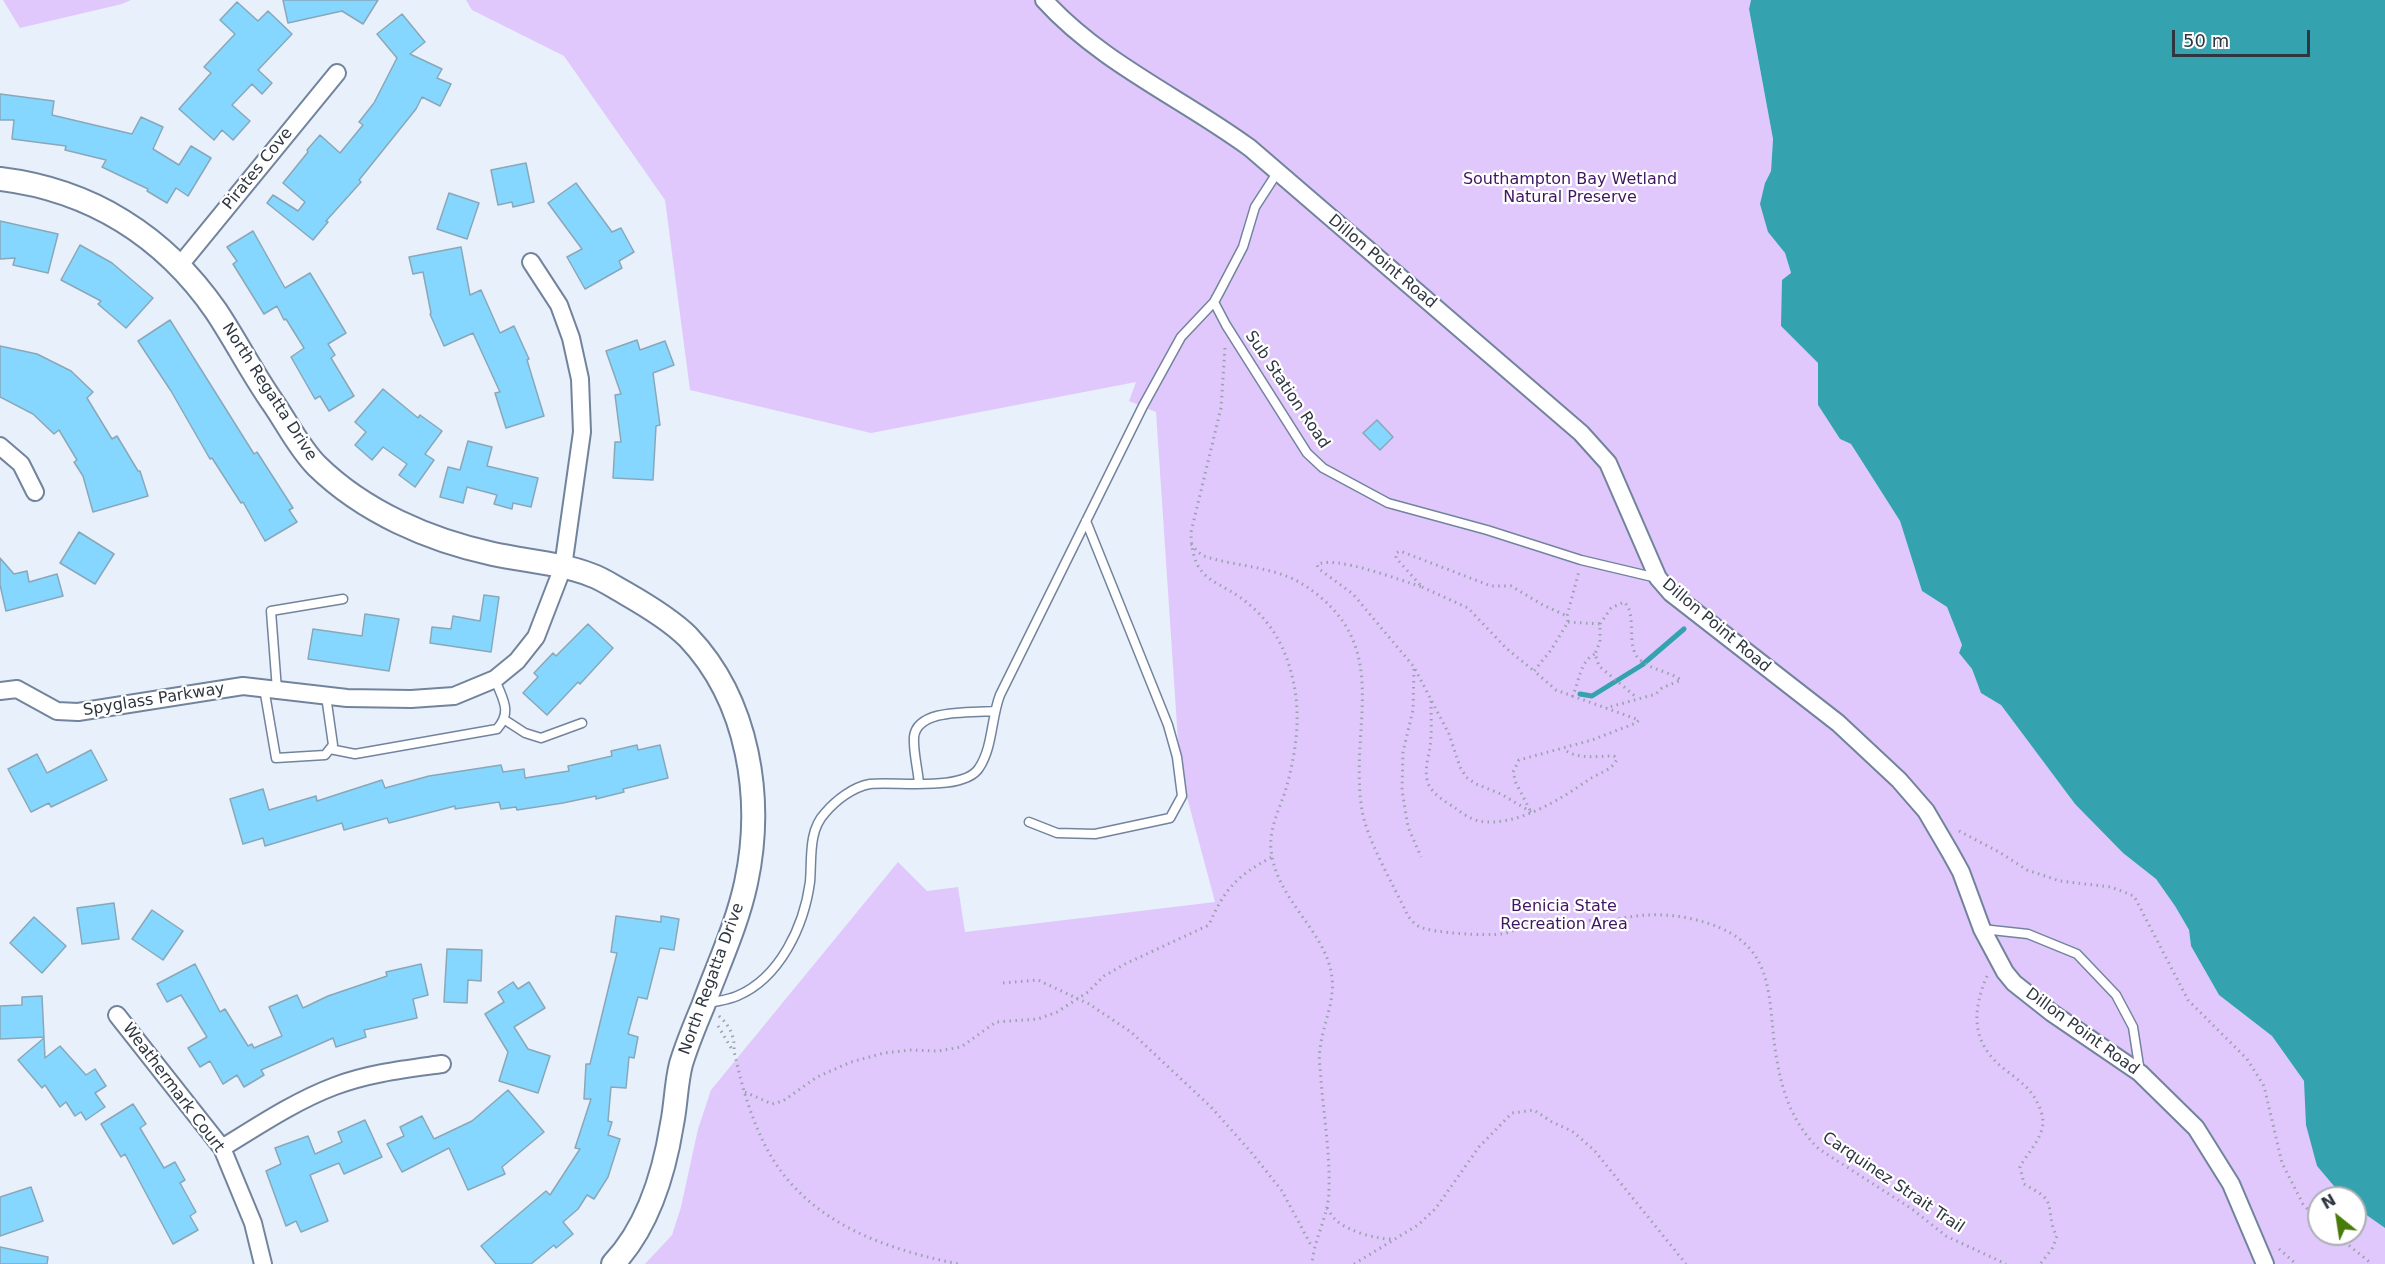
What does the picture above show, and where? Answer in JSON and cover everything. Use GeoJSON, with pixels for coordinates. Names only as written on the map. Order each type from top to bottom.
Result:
{"type":"FeatureCollection","features":[{"type":"Feature","properties":{"kind":"street","name":"Dillon Point Road"},"geometry":{"type":"LineString","coordinates":[[1044,0],[1064,22],[1101,51],[1219,125],[1250,148],[1581,433],[1608,463],[1658,578],[1671,593],[1838,723],[1899,780],[1926,811],[1961,872],[1982,929],[2014,983],[2140,1073],[2196,1128],[2223,1168],[2265,1264]]}},
{"type":"Feature","properties":{"kind":"street","name":"Pirates Cove"},"geometry":{"type":"LineString","coordinates":[[180,265],[337,73]]}},
{"type":"Feature","properties":{"kind":"street","name":"North Regatta Drive"},"geometry":{"type":"LineString","coordinates":[[0,178],[39,184],[96,205],[158,245],[180,265],[216,312],[253,374],[315,464],[374,510],[443,541],[592,575],[644,604],[687,637],[719,680],[740,728],[752,778],[754,832],[746,884],[731,936],[681,1065],[666,1160],[645,1218],[624,1253],[613,1264]]}},
{"type":"Feature","properties":{"kind":"street"},"geometry":{"type":"LineString","coordinates":[[271,689],[347,698],[411,699],[454,696],[495,679],[518,661],[537,637],[563,567],[582,432],[579,379],[571,338],[559,305],[531,262]]}},
{"type":"Feature","properties":{"kind":"street"},"geometry":{"type":"LineString","coordinates":[[0,446],[21,464],[35,492]]}},
{"type":"Feature","properties":{"kind":"street","name":"Spyglass Parkway"},"geometry":{"type":"LineString","coordinates":[[0,691],[17,689],[57,711],[78,712],[243,686],[271,689]]}},
{"type":"Feature","properties":{"kind":"street","name":"Weathermark Court"},"geometry":{"type":"LineString","coordinates":[[117,1015],[222,1148],[253,1223],[263,1264]]}},
{"type":"Feature","properties":{"kind":"street"},"geometry":{"type":"LineString","coordinates":[[222,1148],[289,1108],[334,1086],[390,1071],[442,1064]]}},
{"type":"Feature","properties":{"kind":"lane"},"geometry":{"type":"LineString","coordinates":[[703,1005],[737,996],[759,983],[782,960],[804,913],[810,883],[812,838],[822,814],[842,796],[868,784],[920,784],[960,780],[978,771],[989,745],[994,711],[1143,406],[1181,337],[1214,302],[1243,247],[1255,207],[1277,173]]}},
{"type":"Feature","properties":{"kind":"lane","name":"Sub Station Road"},"geometry":{"type":"LineString","coordinates":[[1214,302],[1226,325],[1307,453],[1323,468],[1388,503],[1487,530],[1581,560],[1658,578]]}},
{"type":"Feature","properties":{"kind":"lane"},"geometry":{"type":"LineString","coordinates":[[1029,822],[1058,833],[1095,834],[1170,818],[1182,796],[1177,757],[1168,725],[1086,521]]}},
{"type":"Feature","properties":{"kind":"lane"},"geometry":{"type":"LineString","coordinates":[[326,696],[333,745],[330,749],[325,754],[276,758],[271,689],[271,611],[343,599]]}},
{"type":"Feature","properties":{"kind":"lane"},"geometry":{"type":"LineString","coordinates":[[330,749],[355,754],[497,729],[505,720],[506,710],[495,679]]}},
{"type":"Feature","properties":{"kind":"lane"},"geometry":{"type":"LineString","coordinates":[[920,784],[914,735],[919,725],[929,716],[994,711]]}},
{"type":"Feature","properties":{"kind":"lane"},"geometry":{"type":"LineString","coordinates":[[505,720],[525,733],[541,738],[582,723]]}},
{"type":"Feature","properties":{"kind":"lane"},"geometry":{"type":"LineString","coordinates":[[1982,929],[2028,934],[2077,954],[2116,995],[2133,1027],[2140,1073]]}},
{"type":"Feature","properties":{"kind":"path"},"geometry":{"type":"LineString","coordinates":[[1226,325],[1221,408],[1194,518],[1191,544],[1193,558],[1198,567],[1210,579],[1251,605],[1267,622],[1287,656],[1297,698],[1296,741],[1285,793],[1272,831],[1272,857],[1280,884],[1318,941],[1332,978],[1331,998],[1319,1051],[1329,1153],[1329,1193],[1327,1208],[1313,1249],[1312,1264]]}},
{"type":"Feature","properties":{"kind":"path","name":"Carquinez Strait Trail"},"geometry":{"type":"LineString","coordinates":[[1191,544],[1204,556],[1278,574],[1303,585],[1331,607],[1350,633],[1362,673],[1364,692],[1358,757],[1362,810],[1366,828],[1407,914],[1417,925],[1430,930],[1456,933],[1500,934],[1538,923],[1648,915],[1692,919],[1732,932],[1746,943],[1763,970],[1770,995],[1777,1061],[1784,1092],[1791,1113],[1806,1137],[1826,1154],[1912,1209],[1946,1236],[2006,1264]]}},
{"type":"Feature","properties":{"kind":"path"},"geometry":{"type":"LineString","coordinates":[[1422,587],[1396,558],[1396,553],[1400,552],[1491,586],[1511,586],[1567,616]]}},
{"type":"Feature","properties":{"kind":"path"},"geometry":{"type":"LineString","coordinates":[[1534,670],[1551,650],[1568,622],[1567,616],[1581,560]]}},
{"type":"Feature","properties":{"kind":"path"},"geometry":{"type":"LineString","coordinates":[[1321,562],[1363,568],[1422,587],[1468,608],[1506,648],[1556,690],[1639,720],[1592,740],[1525,757],[1515,766],[1513,772],[1531,812],[1501,794],[1476,784],[1467,777],[1460,767],[1449,734],[1414,667],[1353,594],[1319,569],[1317,565],[1321,562]]}},
{"type":"Feature","properties":{"kind":"path"},"geometry":{"type":"LineString","coordinates":[[1572,697],[1580,680],[1584,662],[1595,654],[1600,642],[1600,624],[1611,608],[1624,602],[1627,604],[1634,649],[1640,660],[1681,680],[1662,688],[1656,694],[1605,709]]}},
{"type":"Feature","properties":{"kind":"path"},"geometry":{"type":"LineString","coordinates":[[1568,622],[1600,624]]}},
{"type":"Feature","properties":{"kind":"path"},"geometry":{"type":"LineString","coordinates":[[1595,654],[1599,666],[1637,698]]}},
{"type":"Feature","properties":{"kind":"path"},"geometry":{"type":"LineString","coordinates":[[1414,667],[1413,710],[1403,752],[1402,790],[1408,827],[1421,857]]}},
{"type":"Feature","properties":{"kind":"path"},"geometry":{"type":"LineString","coordinates":[[1431,699],[1430,747],[1426,767],[1429,784],[1448,804],[1479,821],[1505,822],[1568,796],[1594,776],[1613,767],[1617,759],[1614,756],[1588,758],[1572,755],[1563,749]]}},
{"type":"Feature","properties":{"kind":"path"},"geometry":{"type":"LineString","coordinates":[[1953,828],[2027,870],[2060,881],[2111,887],[2134,896],[2188,1000],[2247,1059],[2264,1086],[2282,1163],[2307,1208]]}},
{"type":"Feature","properties":{"kind":"path"},"geometry":{"type":"LineString","coordinates":[[745,1092],[772,1104],[783,1101],[817,1077],[852,1062],[884,1053],[911,1050],[938,1051],[961,1047],[996,1022],[1038,1019],[1057,1012],[1079,999],[1104,976],[1209,925],[1220,900],[1235,881],[1272,857]]}},
{"type":"Feature","properties":{"kind":"path"},"geometry":{"type":"LineString","coordinates":[[1998,959],[1982,987],[1976,1022],[1984,1046],[2003,1068],[2031,1092],[2041,1111],[2043,1122],[2037,1140],[2020,1167],[2024,1184],[2044,1197],[2049,1205],[2050,1224],[2057,1236],[2052,1249],[2040,1264]]}},
{"type":"Feature","properties":{"kind":"path"},"geometry":{"type":"LineString","coordinates":[[1004,983],[1038,980],[1079,999],[1131,1032],[1211,1107],[1251,1152],[1282,1191],[1313,1249]]}},
{"type":"Feature","properties":{"kind":"path"},"geometry":{"type":"LineString","coordinates":[[703,1005],[734,1051],[757,1130],[777,1167],[790,1184],[823,1214],[878,1243],[959,1264]]}},
{"type":"Feature","properties":{"kind":"path"},"geometry":{"type":"LineString","coordinates":[[703,1005],[723,1019],[732,1032],[735,1042],[734,1051]]}},
{"type":"Feature","properties":{"kind":"path"},"geometry":{"type":"LineString","coordinates":[[1354,1264],[1418,1225],[1436,1208],[1479,1147],[1512,1113],[1534,1110],[1572,1131],[1594,1150],[1686,1264]]}},
{"type":"Feature","properties":{"kind":"path"},"geometry":{"type":"LineString","coordinates":[[1327,1208],[1337,1221],[1348,1227],[1382,1240],[1395,1239]]}},
{"type":"Feature","properties":{"kind":"path"},"geometry":{"type":"LineString","coordinates":[[2350,1246],[2372,1264]]}},
{"type":"Feature","properties":{"kind":"green space"},"geometry":{"type":"Polygon","coordinates":[[[3,0],[131,0],[20,28],[3,0]]]}},
{"type":"Feature","properties":{"kind":"green space","name":"Benicia State Recreation Area"},"geometry":{"type":"Polygon","coordinates":[[[466,0],[1751,0],[1749,9],[1773,139],[1771,171],[1765,183],[1768,232],[1785,253],[1791,274],[1781,326],[1818,363],[1818,405],[1840,439],[1851,444],[1900,521],[1922,591],[1947,607],[1962,645],[1959,653],[1972,669],[1978,685],[2001,705],[2075,804],[2123,853],[2156,879],[2189,930],[2191,946],[2219,995],[2272,1036],[2304,1081],[2317,1166],[2334,1186],[2307,1186],[2307,1246],[2367,1246],[2367,1215],[2385,1228],[2385,1264],[645,1264],[672,1235],[681,1207],[698,1129],[711,1090],[898,862],[927,891],[958,887],[965,932],[1215,902],[1180,771],[1156,412],[1129,401],[1136,382],[871,433],[690,390],[665,200],[564,56],[472,10],[466,0]]]}},
{"type":"Feature","properties":{"kind":"water"},"geometry":{"type":"Polygon","coordinates":[[[1751,0],[2385,0],[2385,1228],[2367,1215],[2367,1186],[2334,1186],[2317,1166],[2306,1125],[2304,1081],[2272,1036],[2219,995],[2191,946],[2189,930],[2156,879],[2123,853],[2075,804],[2001,705],[1981,693],[1972,669],[1959,653],[1962,645],[1947,607],[1922,591],[1900,521],[1851,444],[1840,439],[1818,405],[1818,363],[1781,326],[1782,280],[1791,273],[1785,253],[1768,232],[1760,204],[1765,183],[1771,171],[1773,139],[1749,9],[1751,0]]]}},
{"type":"Feature","properties":{"kind":"building"},"geometry":{"type":"Polygon","coordinates":[[[283,0],[378,0],[363,24],[342,11],[288,23],[283,0]]]}},
{"type":"Feature","properties":{"kind":"building"},"geometry":{"type":"Polygon","coordinates":[[[237,2],[258,21],[268,11],[292,34],[258,70],[272,83],[262,94],[252,84],[232,105],[250,121],[233,140],[222,130],[214,140],[179,109],[211,73],[204,67],[235,34],[220,20],[237,2]]]}},
{"type":"Feature","properties":{"kind":"building"},"geometry":{"type":"Polygon","coordinates":[[[402,14],[425,42],[410,54],[442,69],[437,78],[451,84],[440,106],[422,97],[416,109],[359,180],[361,182],[326,221],[328,222],[313,240],[267,203],[273,195],[298,211],[305,202],[283,183],[308,152],[307,150],[320,135],[340,153],[363,125],[359,122],[374,103],[397,58],[377,34],[402,14]]]}},
{"type":"Feature","properties":{"kind":"building"},"geometry":{"type":"Polygon","coordinates":[[[0,94],[54,101],[52,115],[132,134],[141,117],[163,127],[153,149],[179,165],[191,146],[211,158],[188,196],[176,188],[167,203],[147,191],[148,189],[102,167],[106,160],[65,150],[66,146],[12,139],[14,120],[0,120],[0,94]]]}},
{"type":"Feature","properties":{"kind":"building"},"geometry":{"type":"Polygon","coordinates":[[[526,163],[534,202],[513,207],[512,202],[498,205],[491,170],[526,163]]]}},
{"type":"Feature","properties":{"kind":"building"},"geometry":{"type":"Polygon","coordinates":[[[576,183],[612,232],[621,228],[634,252],[619,261],[622,268],[585,289],[567,257],[582,249],[548,203],[576,183]]]}},
{"type":"Feature","properties":{"kind":"building"},"geometry":{"type":"Polygon","coordinates":[[[449,193],[479,203],[467,239],[437,229],[449,193]]]}},
{"type":"Feature","properties":{"kind":"building"},"geometry":{"type":"Polygon","coordinates":[[[0,221],[58,234],[48,273],[13,265],[15,258],[0,259],[0,221]]]}},
{"type":"Feature","properties":{"kind":"building"},"geometry":{"type":"Polygon","coordinates":[[[253,231],[285,288],[310,273],[346,333],[328,344],[335,355],[331,358],[354,396],[329,411],[320,396],[315,399],[291,357],[304,348],[286,319],[284,320],[277,306],[264,314],[233,264],[237,261],[227,247],[253,231]]]}},
{"type":"Feature","properties":{"kind":"building"},"geometry":{"type":"Polygon","coordinates":[[[80,245],[112,263],[153,298],[126,328],[98,304],[101,301],[61,280],[80,245]]]}},
{"type":"Feature","properties":{"kind":"building"},"geometry":{"type":"Polygon","coordinates":[[[461,247],[470,295],[481,290],[500,333],[514,326],[529,359],[527,360],[544,416],[506,428],[495,393],[500,392],[473,333],[444,346],[430,314],[423,272],[413,274],[409,257],[461,247]]]}},
{"type":"Feature","properties":{"kind":"building"},"geometry":{"type":"Polygon","coordinates":[[[170,320],[254,454],[257,452],[293,508],[289,510],[297,522],[265,541],[243,502],[241,503],[212,458],[210,459],[171,391],[138,341],[170,320]]]}},
{"type":"Feature","properties":{"kind":"building"},"geometry":{"type":"Polygon","coordinates":[[[637,340],[640,350],[665,341],[674,365],[653,373],[660,425],[656,426],[653,480],[613,478],[615,442],[621,442],[615,395],[621,394],[606,351],[637,340]]]}},
{"type":"Feature","properties":{"kind":"building"},"geometry":{"type":"Polygon","coordinates":[[[0,346],[37,354],[71,371],[93,392],[87,398],[112,439],[117,436],[140,471],[148,496],[93,512],[83,476],[74,462],[77,460],[59,430],[54,434],[33,414],[0,397],[0,346]]]}},
{"type":"Feature","properties":{"kind":"building"},"geometry":{"type":"Polygon","coordinates":[[[383,389],[418,418],[420,415],[442,431],[425,454],[434,460],[415,487],[399,475],[407,464],[383,447],[372,460],[355,445],[366,432],[355,422],[383,389]]]}},
{"type":"Feature","properties":{"kind":"building"},"geometry":{"type":"Polygon","coordinates":[[[1377,420],[1393,437],[1380,450],[1363,433],[1377,420]]]}},
{"type":"Feature","properties":{"kind":"building"},"geometry":{"type":"Polygon","coordinates":[[[468,441],[492,447],[487,466],[538,478],[531,507],[513,503],[512,509],[494,504],[497,495],[467,487],[463,503],[440,497],[448,467],[460,470],[468,441]]]}},
{"type":"Feature","properties":{"kind":"building"},"geometry":{"type":"Polygon","coordinates":[[[79,532],[114,554],[95,584],[60,563],[79,532]]]}},
{"type":"Feature","properties":{"kind":"building"},"geometry":{"type":"Polygon","coordinates":[[[0,558],[14,574],[27,571],[29,582],[57,574],[63,596],[6,611],[0,585],[0,558]]]}},
{"type":"Feature","properties":{"kind":"building"},"geometry":{"type":"Polygon","coordinates":[[[484,595],[499,597],[491,652],[430,643],[432,627],[451,629],[453,616],[480,621],[484,595]]]}},
{"type":"Feature","properties":{"kind":"building"},"geometry":{"type":"Polygon","coordinates":[[[365,614],[399,619],[389,671],[308,659],[313,629],[362,636],[365,614]]]}},
{"type":"Feature","properties":{"kind":"building"},"geometry":{"type":"Polygon","coordinates":[[[588,624],[613,648],[547,715],[523,693],[538,677],[534,673],[553,653],[556,656],[588,624]]]}},
{"type":"Feature","properties":{"kind":"building"},"geometry":{"type":"Polygon","coordinates":[[[637,745],[638,750],[660,745],[668,778],[623,789],[624,792],[596,799],[596,796],[517,810],[516,807],[501,809],[499,802],[455,809],[455,806],[389,823],[387,818],[344,830],[342,823],[265,846],[263,838],[243,844],[230,799],[263,789],[269,810],[316,796],[317,801],[382,780],[385,788],[429,776],[501,765],[503,772],[524,769],[525,778],[569,771],[568,766],[612,756],[611,751],[637,745]]]}},
{"type":"Feature","properties":{"kind":"building"},"geometry":{"type":"Polygon","coordinates":[[[91,750],[107,780],[51,807],[49,803],[31,812],[8,769],[37,754],[47,773],[91,750]]]}},
{"type":"Feature","properties":{"kind":"building"},"geometry":{"type":"Polygon","coordinates":[[[114,903],[119,939],[82,944],[77,908],[114,903]]]}},
{"type":"Feature","properties":{"kind":"building"},"geometry":{"type":"Polygon","coordinates":[[[152,910],[183,931],[163,960],[132,939],[152,910]]]}},
{"type":"Feature","properties":{"kind":"building"},"geometry":{"type":"Polygon","coordinates":[[[616,916],[661,922],[661,916],[679,919],[674,950],[660,948],[647,999],[638,997],[628,1034],[638,1037],[634,1058],[629,1057],[626,1088],[611,1087],[608,1121],[612,1122],[608,1135],[620,1139],[608,1177],[594,1199],[587,1195],[578,1209],[563,1222],[573,1234],[556,1248],[554,1245],[531,1264],[496,1264],[481,1246],[546,1191],[550,1195],[580,1149],[575,1148],[591,1099],[584,1099],[586,1064],[590,1064],[617,953],[611,952],[616,916]]]}},
{"type":"Feature","properties":{"kind":"building"},"geometry":{"type":"Polygon","coordinates":[[[34,917],[66,946],[42,973],[10,943],[34,917]]]}},
{"type":"Feature","properties":{"kind":"building"},"geometry":{"type":"Polygon","coordinates":[[[447,949],[482,950],[481,981],[468,980],[467,1003],[444,1002],[447,949]]]}},
{"type":"Feature","properties":{"kind":"building"},"geometry":{"type":"Polygon","coordinates":[[[195,964],[220,1012],[225,1009],[248,1046],[252,1044],[254,1048],[282,1036],[269,1007],[297,995],[303,1008],[328,996],[387,976],[386,972],[421,964],[428,995],[413,999],[417,1018],[364,1030],[366,1037],[336,1047],[333,1038],[261,1070],[264,1075],[244,1087],[237,1075],[223,1084],[210,1061],[200,1067],[188,1048],[207,1037],[181,995],[167,1002],[157,984],[195,964]]]}},
{"type":"Feature","properties":{"kind":"building"},"geometry":{"type":"Polygon","coordinates":[[[513,982],[518,989],[529,982],[545,1008],[514,1027],[528,1049],[550,1056],[538,1093],[499,1081],[508,1052],[485,1014],[504,1002],[498,992],[513,982]]]}},
{"type":"Feature","properties":{"kind":"building"},"geometry":{"type":"Polygon","coordinates":[[[42,996],[44,1037],[0,1039],[0,1006],[22,1005],[22,997],[42,996]]]}},
{"type":"Feature","properties":{"kind":"building"},"geometry":{"type":"Polygon","coordinates":[[[44,1038],[45,1058],[60,1046],[86,1075],[95,1069],[106,1086],[95,1093],[105,1107],[86,1120],[81,1112],[75,1116],[66,1102],[60,1107],[45,1085],[42,1088],[18,1060],[44,1038]]]}},
{"type":"Feature","properties":{"kind":"building"},"geometry":{"type":"Polygon","coordinates":[[[508,1090],[544,1132],[502,1167],[505,1174],[468,1190],[449,1148],[402,1172],[387,1144],[404,1136],[400,1127],[422,1116],[434,1139],[472,1121],[508,1090]]]}},
{"type":"Feature","properties":{"kind":"building"},"geometry":{"type":"Polygon","coordinates":[[[133,1104],[146,1124],[140,1128],[164,1168],[175,1162],[185,1180],[180,1183],[196,1212],[190,1216],[198,1230],[173,1244],[125,1154],[121,1157],[101,1124],[133,1104]]]}},
{"type":"Feature","properties":{"kind":"building"},"geometry":{"type":"Polygon","coordinates":[[[365,1120],[382,1157],[344,1174],[339,1163],[310,1175],[328,1221],[301,1232],[296,1221],[286,1226],[266,1171],[281,1164],[275,1148],[308,1136],[315,1154],[342,1142],[338,1132],[365,1120]]]}},
{"type":"Feature","properties":{"kind":"building"},"geometry":{"type":"Polygon","coordinates":[[[31,1187],[43,1221],[0,1236],[0,1197],[31,1187]]]}},
{"type":"Feature","properties":{"kind":"building"},"geometry":{"type":"Polygon","coordinates":[[[0,1247],[48,1257],[47,1264],[0,1264],[0,1247]]]}},
{"type":"Feature","properties":{"kind":"waterway"},"geometry":{"type":"LineString","coordinates":[[1580,694],[1592,696],[1642,665],[1684,629]]}},
{"type":"Feature","properties":{"kind":"park label","name":"Southampton Bay Wetland Natural Preserve"},"geometry":{"type":"Point","coordinates":[1570,189]}}]}
